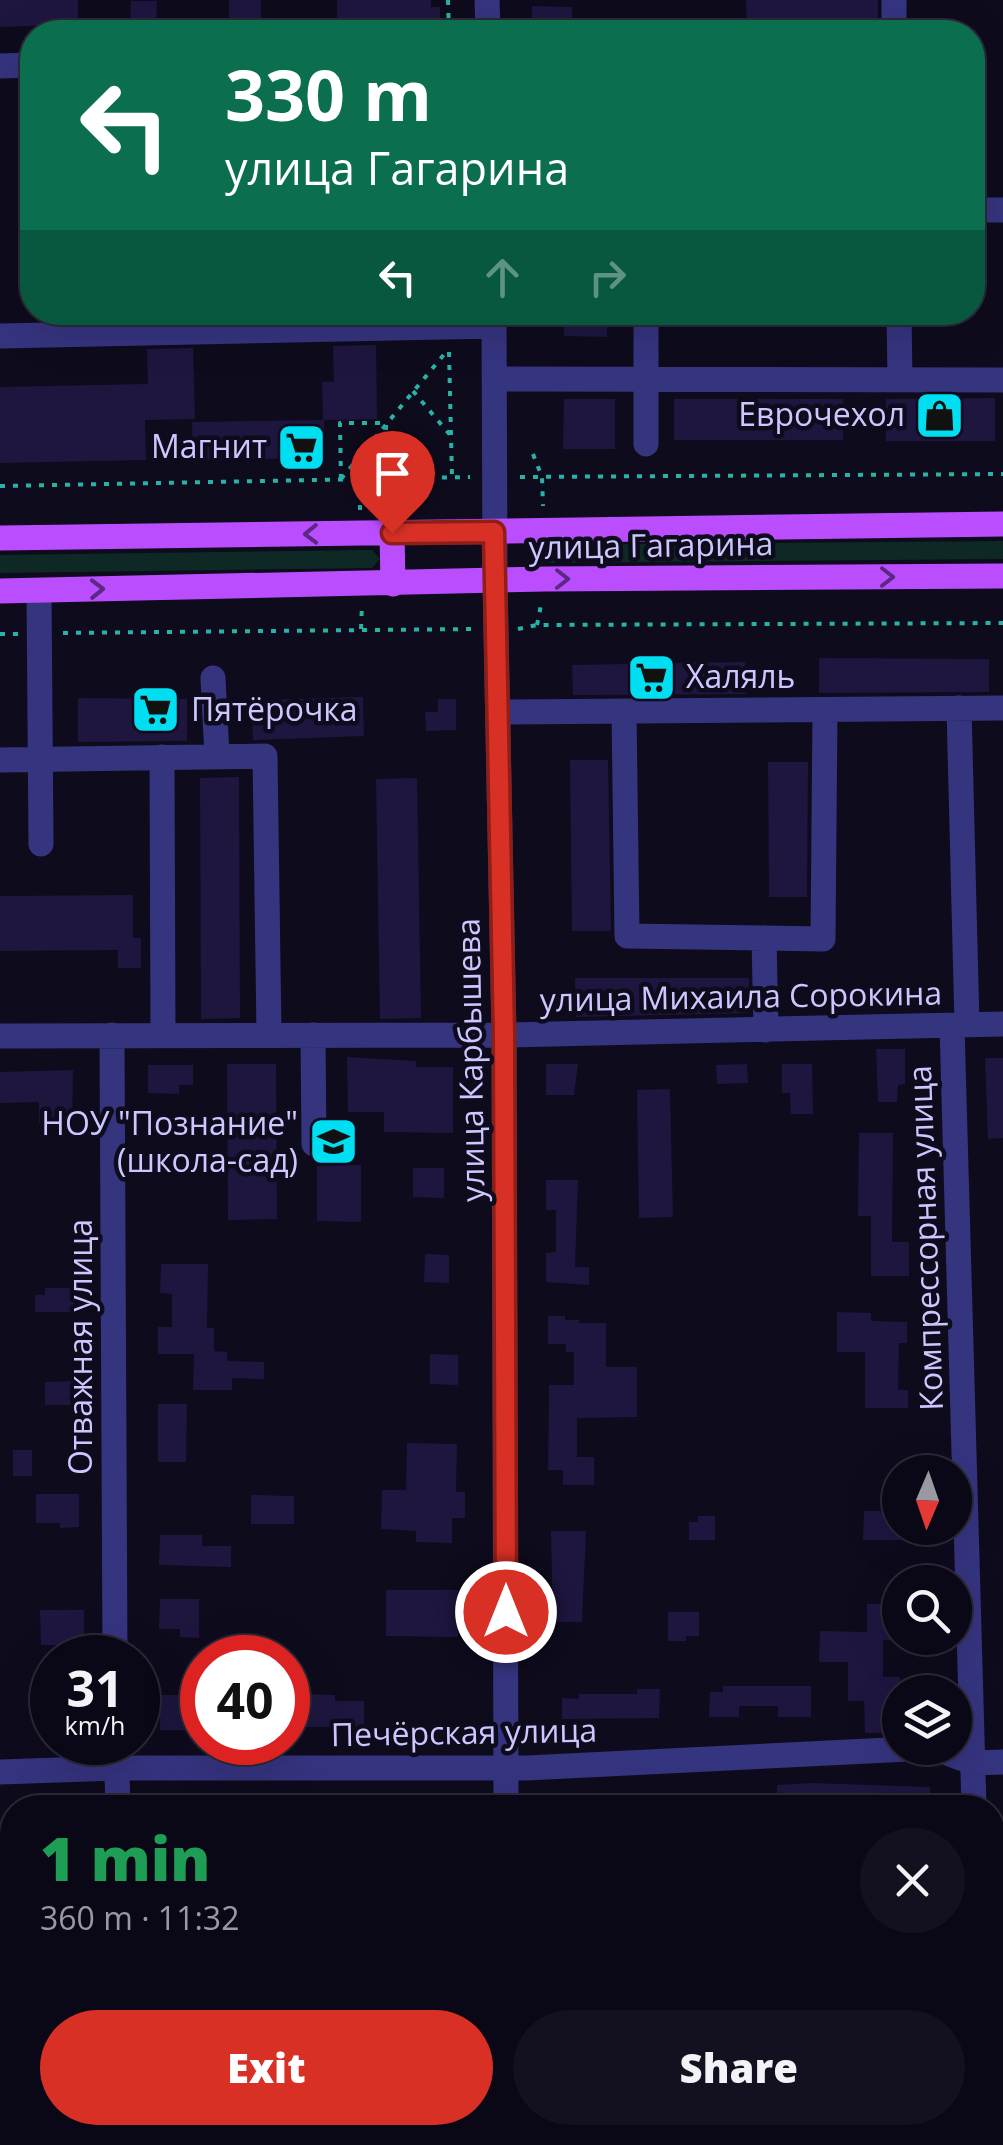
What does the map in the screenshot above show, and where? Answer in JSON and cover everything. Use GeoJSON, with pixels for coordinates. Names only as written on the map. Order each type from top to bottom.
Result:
{"type":"FeatureCollection","features":[{"type":"Feature","properties":{"kind":"main road","name":"улица Гагарина"},"geometry":{"type":"LineString","coordinates":[[0,538],[1003,524]]}},
{"type":"Feature","properties":{"kind":"main road"},"geometry":{"type":"LineString","coordinates":[[392,533],[392,584]]}},
{"type":"Feature","properties":{"kind":"main road","name":"улица Гагарина"},"geometry":{"type":"LineString","coordinates":[[0,591],[495,580],[1003,576]]}},
{"type":"Feature","properties":{"kind":"street"},"geometry":{"type":"LineString","coordinates":[[0,336],[130,325]]}},
{"type":"Feature","properties":{"kind":"street","name":"улица Карбышева"},"geometry":{"type":"LineString","coordinates":[[494,325],[504,1034],[506,1795]]}},
{"type":"Feature","properties":{"kind":"street"},"geometry":{"type":"LineString","coordinates":[[646,325],[646,444]]}},
{"type":"Feature","properties":{"kind":"street"},"geometry":{"type":"LineString","coordinates":[[899,325],[900,380]]}},
{"type":"Feature","properties":{"kind":"street"},"geometry":{"type":"LineString","coordinates":[[495,380],[1003,380]]}},
{"type":"Feature","properties":{"kind":"street"},"geometry":{"type":"LineString","coordinates":[[39,590],[41,844]]}},
{"type":"Feature","properties":{"kind":"street"},"geometry":{"type":"LineString","coordinates":[[213,678],[216,756]]}},
{"type":"Feature","properties":{"kind":"street","name":"Компрессорная улица"},"geometry":{"type":"LineString","coordinates":[[959,708],[959,1025],[974,1795]]}},
{"type":"Feature","properties":{"kind":"street"},"geometry":{"type":"LineString","coordinates":[[498,712],[1003,708]]}},
{"type":"Feature","properties":{"kind":"street"},"geometry":{"type":"LineString","coordinates":[[624,711],[627,936],[824,939],[825,710]]}},
{"type":"Feature","properties":{"kind":"street"},"geometry":{"type":"LineString","coordinates":[[0,760],[265,756],[268,1034]]}},
{"type":"Feature","properties":{"kind":"street"},"geometry":{"type":"LineString","coordinates":[[162,757],[163,1034]]}},
{"type":"Feature","properties":{"kind":"street"},"geometry":{"type":"LineString","coordinates":[[764,938],[766,1030]]}},
{"type":"Feature","properties":{"kind":"street","name":"улица Михаила Сорокина"},"geometry":{"type":"LineString","coordinates":[[0,1036],[504,1034],[1003,1024]]}},
{"type":"Feature","properties":{"kind":"street"},"geometry":{"type":"LineString","coordinates":[[314,1034],[314,1144]]}},
{"type":"Feature","properties":{"kind":"street","name":"Отважная улица"},"geometry":{"type":"LineString","coordinates":[[112,1035],[115,1635]]}},
{"type":"Feature","properties":{"kind":"street","name":"Печёрская улица"},"geometry":{"type":"LineString","coordinates":[[160,1756],[527,1768],[882,1750]]}},
{"type":"Feature","properties":{"kind":"street","name":"Печёрская улица"},"geometry":{"type":"LineString","coordinates":[[974,1763],[1003,1762]]}},
{"type":"Feature","properties":{"kind":"street","name":"Печёрская улица"},"geometry":{"type":"LineString","coordinates":[[0,1772],[48,1765]]}},
{"type":"Feature","properties":{"kind":"street"},"geometry":{"type":"LineString","coordinates":[[116,1765],[118,1795]]}},
{"type":"Feature","properties":{"kind":"path"},"geometry":{"type":"LineString","coordinates":[[340,479],[449,349],[452,477]]}},
{"type":"Feature","properties":{"kind":"path"},"geometry":{"type":"LineString","coordinates":[[413,390],[451,436]]}},
{"type":"Feature","properties":{"kind":"path"},"geometry":{"type":"LineString","coordinates":[[386,423],[386,478]]}},
{"type":"Feature","properties":{"kind":"path"},"geometry":{"type":"LineString","coordinates":[[340,479],[340,424],[386,423]]}},
{"type":"Feature","properties":{"kind":"path"},"geometry":{"type":"LineString","coordinates":[[0,486],[452,477],[1003,474]]}},
{"type":"Feature","properties":{"kind":"green space"},"geometry":{"type":"Polygon","coordinates":[[[1003,541],[1003,559],[538,563],[531,554],[537,545],[1003,541]]]}},
{"type":"Feature","properties":{"kind":"green space"},"geometry":{"type":"Polygon","coordinates":[[[372,550],[380,559],[372,568],[0,573],[0,555],[372,550]]]}},
{"type":"Feature","properties":{"kind":"building"},"geometry":{"type":"Polygon","coordinates":[[[0,0],[78,0],[78,20],[20,20],[20,26],[0,27],[0,0]]]}},
{"type":"Feature","properties":{"kind":"building"},"geometry":{"type":"Polygon","coordinates":[[[229,0],[261,0],[261,20],[229,20],[229,0]]]}},
{"type":"Feature","properties":{"kind":"building"},"geometry":{"type":"Polygon","coordinates":[[[337,0],[431,0],[431,7],[440,7],[440,20],[337,19],[337,0]]]}},
{"type":"Feature","properties":{"kind":"building"},"geometry":{"type":"Polygon","coordinates":[[[746,0],[878,0],[878,20],[747,20],[746,0]]]}},
{"type":"Feature","properties":{"kind":"building"},"geometry":{"type":"Polygon","coordinates":[[[131,1],[157,1],[156,20],[130,20],[131,1]]]}},
{"type":"Feature","properties":{"kind":"building"},"geometry":{"type":"Polygon","coordinates":[[[532,6],[572,7],[572,20],[532,20],[532,6]]]}},
{"type":"Feature","properties":{"kind":"building"},"geometry":{"type":"Polygon","coordinates":[[[564,325],[607,325],[607,337],[564,336],[564,325]]]}},
{"type":"Feature","properties":{"kind":"building"},"geometry":{"type":"Polygon","coordinates":[[[376,345],[377,419],[323,420],[322,382],[334,382],[333,346],[376,345]]]}},
{"type":"Feature","properties":{"kind":"building"},"geometry":{"type":"Polygon","coordinates":[[[193,348],[195,419],[145,420],[146,460],[0,463],[0,387],[148,384],[147,349],[193,348]]]}},
{"type":"Feature","properties":{"kind":"building"},"geometry":{"type":"Polygon","coordinates":[[[995,398],[995,441],[886,441],[886,399],[995,398]]]}},
{"type":"Feature","properties":{"kind":"building"},"geometry":{"type":"Polygon","coordinates":[[[564,399],[615,399],[615,449],[563,449],[564,399]]]}},
{"type":"Feature","properties":{"kind":"building"},"geometry":{"type":"Polygon","coordinates":[[[674,399],[843,399],[843,440],[674,440],[674,399]]]}},
{"type":"Feature","properties":{"kind":"building"},"geometry":{"type":"Polygon","coordinates":[[[324,420],[325,458],[193,460],[192,422],[324,420]]]}},
{"type":"Feature","properties":{"kind":"building"},"geometry":{"type":"Polygon","coordinates":[[[819,658],[989,659],[989,692],[819,693],[819,658]]]}},
{"type":"Feature","properties":{"kind":"building"},"geometry":{"type":"Polygon","coordinates":[[[745,662],[746,694],[573,695],[572,665],[745,662]]]}},
{"type":"Feature","properties":{"kind":"building"},"geometry":{"type":"Polygon","coordinates":[[[363,697],[364,736],[253,740],[251,700],[363,697]]]}},
{"type":"Feature","properties":{"kind":"building"},"geometry":{"type":"Polygon","coordinates":[[[78,698],[187,699],[187,741],[78,742],[78,698]]]}},
{"type":"Feature","properties":{"kind":"building"},"geometry":{"type":"Polygon","coordinates":[[[438,699],[456,699],[456,730],[426,731],[425,712],[438,712],[438,699]]]}},
{"type":"Feature","properties":{"kind":"building"},"geometry":{"type":"Polygon","coordinates":[[[570,760],[608,760],[611,931],[572,931],[570,760]]]}},
{"type":"Feature","properties":{"kind":"building"},"geometry":{"type":"Polygon","coordinates":[[[768,762],[808,762],[807,897],[769,897],[768,762]]]}},
{"type":"Feature","properties":{"kind":"building"},"geometry":{"type":"Polygon","coordinates":[[[239,777],[240,1018],[201,1019],[200,778],[239,777]]]}},
{"type":"Feature","properties":{"kind":"building"},"geometry":{"type":"Polygon","coordinates":[[[417,778],[421,1018],[380,1019],[376,779],[417,778]]]}},
{"type":"Feature","properties":{"kind":"building"},"geometry":{"type":"Polygon","coordinates":[[[133,895],[133,938],[141,938],[141,968],[118,968],[118,950],[0,951],[0,896],[133,895]]]}},
{"type":"Feature","properties":{"kind":"building"},"geometry":{"type":"Polygon","coordinates":[[[575,978],[749,978],[749,1013],[576,1017],[575,978]]]}},
{"type":"Feature","properties":{"kind":"building"},"geometry":{"type":"Polygon","coordinates":[[[876,1049],[905,1049],[905,1084],[898,1085],[897,1102],[878,1102],[876,1049]]]}},
{"type":"Feature","properties":{"kind":"building"},"geometry":{"type":"Polygon","coordinates":[[[347,1057],[416,1061],[416,1067],[453,1067],[453,1133],[384,1132],[384,1112],[348,1112],[347,1057]]]}},
{"type":"Feature","properties":{"kind":"building"},"geometry":{"type":"Polygon","coordinates":[[[985,1058],[1003,1058],[1003,1138],[988,1139],[985,1058]]]}},
{"type":"Feature","properties":{"kind":"building"},"geometry":{"type":"Polygon","coordinates":[[[227,1064],[276,1064],[277,1219],[228,1220],[227,1064]]]}},
{"type":"Feature","properties":{"kind":"building"},"geometry":{"type":"Polygon","coordinates":[[[546,1064],[578,1064],[574,1095],[546,1095],[546,1064]]]}},
{"type":"Feature","properties":{"kind":"building"},"geometry":{"type":"Polygon","coordinates":[[[747,1064],[748,1083],[717,1084],[716,1065],[747,1064]]]}},
{"type":"Feature","properties":{"kind":"building"},"geometry":{"type":"Polygon","coordinates":[[[782,1064],[812,1064],[813,1114],[791,1114],[790,1093],[782,1093],[782,1064]]]}},
{"type":"Feature","properties":{"kind":"building"},"geometry":{"type":"Polygon","coordinates":[[[148,1065],[193,1065],[193,1085],[179,1085],[179,1094],[148,1093],[148,1065]]]}},
{"type":"Feature","properties":{"kind":"building"},"geometry":{"type":"Polygon","coordinates":[[[73,1070],[72,1124],[39,1123],[39,1102],[0,1103],[0,1072],[73,1070]]]}},
{"type":"Feature","properties":{"kind":"building"},"geometry":{"type":"Polygon","coordinates":[[[670,1089],[673,1217],[639,1218],[637,1090],[670,1089]]]}},
{"type":"Feature","properties":{"kind":"building"},"geometry":{"type":"Polygon","coordinates":[[[859,1133],[893,1133],[892,1242],[909,1242],[909,1276],[871,1276],[871,1216],[858,1216],[859,1133]]]}},
{"type":"Feature","properties":{"kind":"building"},"geometry":{"type":"Polygon","coordinates":[[[361,1165],[361,1222],[317,1221],[317,1166],[361,1165]]]}},
{"type":"Feature","properties":{"kind":"building"},"geometry":{"type":"Polygon","coordinates":[[[413,1168],[444,1168],[444,1198],[413,1197],[413,1168]]]}},
{"type":"Feature","properties":{"kind":"building"},"geometry":{"type":"Polygon","coordinates":[[[546,1180],[578,1180],[575,1267],[589,1267],[589,1285],[546,1282],[546,1253],[556,1252],[556,1210],[546,1210],[546,1180]]]}},
{"type":"Feature","properties":{"kind":"building"},"geometry":{"type":"Polygon","coordinates":[[[425,1254],[449,1255],[449,1283],[424,1282],[425,1254]]]}},
{"type":"Feature","properties":{"kind":"building"},"geometry":{"type":"Polygon","coordinates":[[[161,1264],[208,1264],[207,1328],[214,1328],[214,1351],[227,1352],[227,1361],[264,1362],[264,1379],[232,1378],[232,1390],[193,1390],[194,1354],[158,1354],[158,1327],[172,1327],[172,1294],[160,1293],[161,1264]]]}},
{"type":"Feature","properties":{"kind":"building"},"geometry":{"type":"Polygon","coordinates":[[[45,1288],[77,1288],[78,1312],[35,1312],[35,1295],[45,1295],[45,1288]]]}},
{"type":"Feature","properties":{"kind":"building"},"geometry":{"type":"Polygon","coordinates":[[[837,1312],[871,1313],[871,1321],[907,1322],[907,1343],[899,1343],[898,1390],[908,1390],[908,1408],[865,1408],[865,1352],[837,1352],[837,1312]]]}},
{"type":"Feature","properties":{"kind":"building"},"geometry":{"type":"Polygon","coordinates":[[[548,1316],[565,1316],[565,1320],[579,1323],[606,1323],[606,1367],[637,1367],[637,1417],[577,1418],[577,1457],[594,1457],[594,1485],[563,1485],[563,1470],[548,1470],[549,1385],[574,1385],[574,1352],[566,1352],[566,1344],[548,1344],[548,1316]]]}},
{"type":"Feature","properties":{"kind":"building"},"geometry":{"type":"Polygon","coordinates":[[[430,1354],[458,1355],[458,1385],[430,1384],[430,1354]]]}},
{"type":"Feature","properties":{"kind":"building"},"geometry":{"type":"Polygon","coordinates":[[[76,1381],[76,1405],[45,1405],[45,1382],[76,1381]]]}},
{"type":"Feature","properties":{"kind":"building"},"geometry":{"type":"Polygon","coordinates":[[[158,1404],[187,1404],[186,1462],[158,1462],[158,1404]]]}},
{"type":"Feature","properties":{"kind":"building"},"geometry":{"type":"Polygon","coordinates":[[[407,1443],[457,1444],[456,1492],[465,1492],[465,1518],[452,1518],[452,1543],[416,1542],[416,1531],[381,1529],[382,1490],[406,1490],[407,1443]]]}},
{"type":"Feature","properties":{"kind":"building"},"geometry":{"type":"Polygon","coordinates":[[[13,1450],[32,1450],[32,1476],[13,1476],[13,1450]]]}},
{"type":"Feature","properties":{"kind":"building"},"geometry":{"type":"Polygon","coordinates":[[[36,1494],[79,1494],[79,1527],[36,1523],[36,1494]]]}},
{"type":"Feature","properties":{"kind":"building"},"geometry":{"type":"Polygon","coordinates":[[[251,1495],[294,1496],[294,1524],[251,1524],[251,1495]]]}},
{"type":"Feature","properties":{"kind":"building"},"geometry":{"type":"Polygon","coordinates":[[[864,1511],[882,1511],[882,1540],[863,1540],[864,1511]]]}},
{"type":"Feature","properties":{"kind":"building"},"geometry":{"type":"Polygon","coordinates":[[[698,1516],[715,1516],[715,1540],[689,1540],[689,1522],[698,1522],[698,1516]]]}},
{"type":"Feature","properties":{"kind":"building"},"geometry":{"type":"Polygon","coordinates":[[[551,1531],[586,1531],[582,1622],[553,1622],[551,1531]]]}},
{"type":"Feature","properties":{"kind":"building"},"geometry":{"type":"Polygon","coordinates":[[[160,1535],[202,1535],[202,1546],[231,1546],[231,1567],[159,1565],[160,1535]]]}},
{"type":"Feature","properties":{"kind":"building"},"geometry":{"type":"Polygon","coordinates":[[[386,1590],[458,1590],[458,1637],[386,1636],[386,1590]]]}},
{"type":"Feature","properties":{"kind":"building"},"geometry":{"type":"Polygon","coordinates":[[[160,1599],[199,1599],[199,1635],[180,1635],[180,1629],[159,1629],[160,1599]]]}},
{"type":"Feature","properties":{"kind":"building"},"geometry":{"type":"Polygon","coordinates":[[[867,1604],[882,1604],[882,1733],[865,1733],[864,1701],[848,1701],[848,1662],[819,1662],[820,1631],[867,1632],[867,1604]]]}},
{"type":"Feature","properties":{"kind":"building"},"geometry":{"type":"Polygon","coordinates":[[[40,1610],[84,1610],[84,1635],[41,1635],[40,1610]]]}},
{"type":"Feature","properties":{"kind":"building"},"geometry":{"type":"Polygon","coordinates":[[[668,1612],[699,1612],[699,1636],[668,1641],[668,1612]]]}},
{"type":"Feature","properties":{"kind":"building"},"geometry":{"type":"Polygon","coordinates":[[[723,1686],[811,1686],[811,1717],[778,1717],[778,1706],[739,1706],[739,1717],[709,1717],[710,1692],[723,1692],[723,1686]]]}},
{"type":"Feature","properties":{"kind":"building"},"geometry":{"type":"Polygon","coordinates":[[[637,1689],[660,1689],[659,1718],[562,1719],[562,1698],[579,1699],[579,1694],[637,1694],[637,1689]]]}},
{"type":"Feature","properties":{"kind":"building"},"geometry":{"type":"Polygon","coordinates":[[[310,1694],[335,1695],[335,1701],[364,1701],[364,1727],[310,1727],[310,1694]]]}},
{"type":"Feature","properties":{"kind":"building"},"geometry":{"type":"Polygon","coordinates":[[[160,1695],[180,1695],[180,1730],[160,1730],[160,1695]]]}},
{"type":"Feature","properties":{"kind":"building"},"geometry":{"type":"Polygon","coordinates":[[[777,1785],[930,1787],[930,1795],[777,1795],[777,1785]]]}},
{"type":"Feature","properties":{"kind":"place","name":"Еврочехол"},"geometry":{"type":"Point","coordinates":[940,415]}},
{"type":"Feature","properties":{"kind":"place","name":"Магнит"},"geometry":{"type":"Point","coordinates":[302,447]}},
{"type":"Feature","properties":{"kind":"place","name":"Халяль"},"geometry":{"type":"Point","coordinates":[651,677]}},
{"type":"Feature","properties":{"kind":"place","name":"Пятёрочка"},"geometry":{"type":"Point","coordinates":[156,710]}},
{"type":"Feature","properties":{"kind":"place","name":"НОУ \"Познание\" (школа-сад)"},"geometry":{"type":"Point","coordinates":[333,1142]}},
{"type":"Feature","properties":{"kind":"route"},"geometry":{"type":"LineString","coordinates":[[392,533],[494,532],[504,1034],[506,1612]]}}]}
